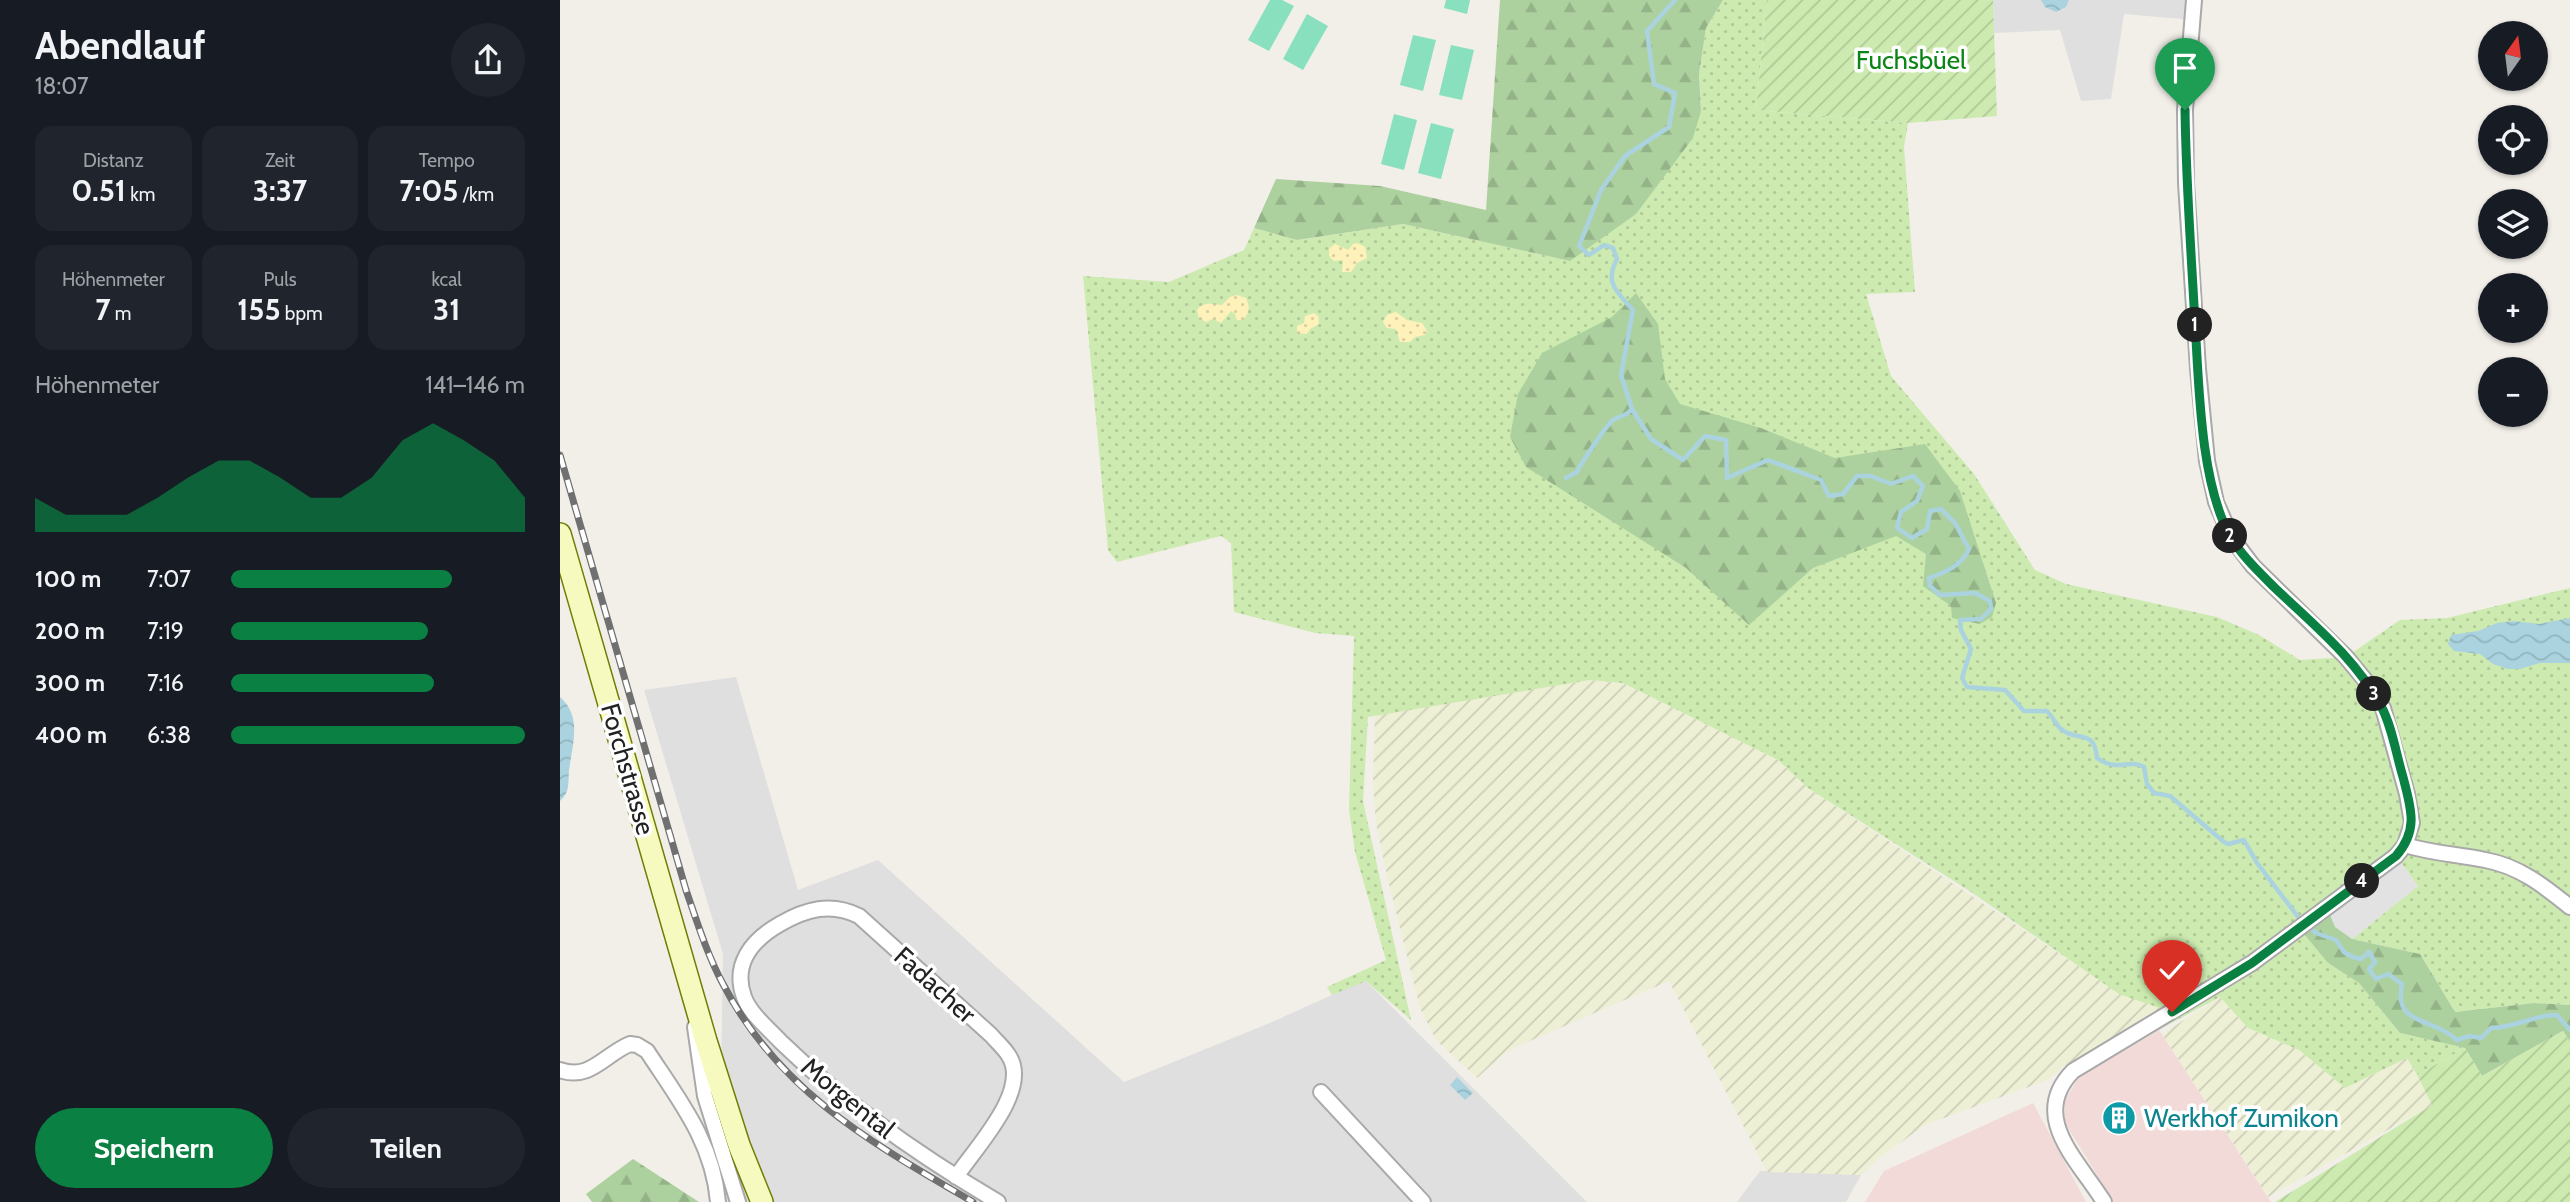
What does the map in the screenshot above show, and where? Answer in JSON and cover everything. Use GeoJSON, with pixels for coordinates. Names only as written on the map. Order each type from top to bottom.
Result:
{"type":"FeatureCollection","features":[{"type":"Feature","properties":{"kind":"main road","name":"Forchstrasse"},"geometry":{"type":"LineString","coordinates":[[560,534],[724,1099],[762,1202]]}},
{"type":"Feature","properties":{"kind":"street"},"geometry":{"type":"LineString","coordinates":[[2104,1202],[2057,1130],[2053,1113],[2058,1092],[2073,1071],[2252,963],[2305,925],[2396,856],[2405,845],[2412,823],[2407,794],[2383,708],[2346,657],[2253,566],[2231,537],[2216,502],[2207,461],[2198,369],[2186,183],[2185,110],[2194,0]]}},
{"type":"Feature","properties":{"kind":"street"},"geometry":{"type":"LineString","coordinates":[[2405,845],[2431,853],[2487,860],[2516,869],[2541,883],[2570,907]]}},
{"type":"Feature","properties":{"kind":"street","name":"Fadacher"},"geometry":{"type":"LineString","coordinates":[[743,962],[748,949],[765,933],[784,921],[830,906],[845,908],[859,916],[991,1035],[1010,1056],[1015,1073],[1013,1090],[1007,1104],[956,1177]]}},
{"type":"Feature","properties":{"kind":"street","name":"Morgental"},"geometry":{"type":"LineString","coordinates":[[743,962],[740,984],[744,1000],[763,1024],[810,1070],[884,1130],[998,1202]]}},
{"type":"Feature","properties":{"kind":"street","name":"Forchstrasse"},"geometry":{"type":"LineString","coordinates":[[696,1005],[695,1035],[705,1096],[738,1202]]}},
{"type":"Feature","properties":{"kind":"street"},"geometry":{"type":"LineString","coordinates":[[560,1070],[570,1074],[585,1072],[631,1044],[647,1051],[702,1137],[716,1177],[718,1202]]}},
{"type":"Feature","properties":{"kind":"street"},"geometry":{"type":"LineString","coordinates":[[1321,1092],[1423,1202]]}},
{"type":"Feature","properties":{"kind":"shaded area"},"geometry":{"type":"Polygon","coordinates":[[[1993,0],[2194,0],[2193,20],[2124,14],[2111,99],[2081,101],[2060,30],[1994,33],[1993,0]]]}},
{"type":"Feature","properties":{"kind":"shaded area"},"geometry":{"type":"Polygon","coordinates":[[[736,677],[798,890],[878,860],[1124,1082],[1270,1023],[1365,980],[1587,1202],[719,1202],[723,954],[644,690],[736,677]]]}},
{"type":"Feature","properties":{"kind":"shaded area"},"geometry":{"type":"Polygon","coordinates":[[[2396,856],[2418,886],[2352,939],[2335,927],[2327,908],[2396,856]]]}},
{"type":"Feature","properties":{"kind":"shaded area"},"geometry":{"type":"Polygon","coordinates":[[[2159,1030],[2271,1202],[2114,1202],[2065,1123],[2065,1100],[2079,1077],[2159,1030]]]}},
{"type":"Feature","properties":{"kind":"shaded area"},"geometry":{"type":"Polygon","coordinates":[[[2033,1103],[2086,1202],[1865,1202],[1884,1171],[2033,1103]]]}},
{"type":"Feature","properties":{"kind":"shaded area"},"geometry":{"type":"Polygon","coordinates":[[[1760,1171],[1861,1175],[1846,1202],[1737,1202],[1760,1171]]]}},
{"type":"Feature","properties":{"kind":"green space"},"geometry":{"type":"Polygon","coordinates":[[[1270,0],[1282,0],[1294,6],[1269,51],[1248,40],[1270,0]]]}},
{"type":"Feature","properties":{"kind":"green space"},"geometry":{"type":"Polygon","coordinates":[[[1446,0],[1470,0],[1467,14],[1444,8],[1446,0]]]}},
{"type":"Feature","properties":{"kind":"green space"},"geometry":{"type":"Polygon","coordinates":[[[1500,0],[1723,0],[1706,28],[1699,74],[1701,111],[1693,138],[1636,214],[1570,261],[1403,224],[1297,240],[1254,228],[1276,179],[1380,186],[1486,210],[1500,0]]]}},
{"type":"Feature","properties":{"kind":"green space"},"geometry":{"type":"Polygon","coordinates":[[[1723,0],[1767,0],[1756,110],[1908,123],[1904,147],[1915,292],[1866,294],[1891,376],[1974,474],[2035,570],[2066,584],[2217,617],[2259,635],[2300,660],[2346,657],[2400,620],[2447,618],[2570,588],[2570,1005],[2534,1003],[2455,1012],[2420,954],[2352,939],[2418,886],[2396,856],[2328,963],[2359,983],[2400,1033],[2465,1048],[2417,1075],[2407,1058],[2345,1088],[2299,1050],[2248,1028],[2220,997],[2151,1034],[2148,1030],[2171,1012],[2119,994],[1971,892],[1808,788],[1778,760],[1623,683],[1590,680],[1368,717],[1363,801],[1411,1020],[1366,981],[1332,995],[1327,987],[1386,960],[1355,852],[1349,810],[1354,636],[1315,633],[1234,612],[1231,543],[1221,536],[1117,562],[1108,550],[1083,276],[1169,282],[1244,250],[1254,228],[1298,240],[1403,224],[1570,261],[1701,111],[1699,74],[1706,28],[1723,0]]]}},
{"type":"Feature","properties":{"kind":"green space","name":"Fuchsbüel"},"geometry":{"type":"Polygon","coordinates":[[[1767,0],[1993,0],[1997,116],[1908,123],[1756,110],[1767,0]]]}},
{"type":"Feature","properties":{"kind":"green space"},"geometry":{"type":"Polygon","coordinates":[[[1307,14],[1328,26],[1303,70],[1283,59],[1307,14]]]}},
{"type":"Feature","properties":{"kind":"green space"},"geometry":{"type":"Polygon","coordinates":[[[1413,35],[1436,40],[1423,91],[1400,85],[1413,35]]]}},
{"type":"Feature","properties":{"kind":"green space"},"geometry":{"type":"Polygon","coordinates":[[[1451,45],[1474,50],[1462,100],[1439,95],[1451,45]]]}},
{"type":"Feature","properties":{"kind":"green space"},"geometry":{"type":"Polygon","coordinates":[[[1394,114],[1417,120],[1404,170],[1381,164],[1394,114]]]}},
{"type":"Feature","properties":{"kind":"green space"},"geometry":{"type":"Polygon","coordinates":[[[1431,123],[1454,129],[1441,179],[1418,173],[1431,123]]]}},
{"type":"Feature","properties":{"kind":"green space"},"geometry":{"type":"Polygon","coordinates":[[[1636,293],[1658,324],[1665,379],[1680,404],[1761,428],[1835,458],[1925,444],[1960,491],[1996,603],[1992,617],[1980,624],[1952,618],[1951,606],[1923,586],[1926,554],[1896,536],[1813,568],[1749,625],[1686,568],[1526,467],[1510,437],[1518,394],[1542,353],[1612,317],[1636,293]]]}},
{"type":"Feature","properties":{"kind":"green space"},"geometry":{"type":"Polygon","coordinates":[[[1590,680],[1623,683],[1778,760],[1808,788],[2119,993],[2172,1012],[2150,1017],[2064,1066],[2048,1080],[1925,1125],[1878,1159],[1861,1175],[1767,1172],[1669,981],[1518,1046],[1504,1054],[1477,1078],[1436,1040],[1420,1008],[1376,824],[1373,784],[1375,715],[1590,680]]]}},
{"type":"Feature","properties":{"kind":"green space"},"geometry":{"type":"Polygon","coordinates":[[[2327,908],[2352,939],[2420,954],[2455,1012],[2534,1003],[2570,1005],[2570,1042],[2563,1031],[2482,1076],[2465,1048],[2400,1033],[2359,983],[2328,963],[2300,929],[2327,908]]]}},
{"type":"Feature","properties":{"kind":"green space"},"geometry":{"type":"Polygon","coordinates":[[[2220,997],[2248,1028],[2299,1050],[2345,1088],[2407,1058],[2432,1105],[2268,1197],[2162,1034],[2220,997]]]}},
{"type":"Feature","properties":{"kind":"green space"},"geometry":{"type":"Polygon","coordinates":[[[2563,1031],[2570,1042],[2570,1202],[2275,1202],[2432,1105],[2417,1075],[2465,1048],[2482,1076],[2563,1031]]]}},
{"type":"Feature","properties":{"kind":"green space"},"geometry":{"type":"Polygon","coordinates":[[[633,1159],[699,1202],[592,1202],[586,1194],[633,1159]]]}},
{"type":"Feature","properties":{"kind":"sand"},"geometry":{"type":"Polygon","coordinates":[[[1357,243],[1365,247],[1367,258],[1357,263],[1351,272],[1342,272],[1343,260],[1334,261],[1329,256],[1329,249],[1335,244],[1348,250],[1357,243]]]}},
{"type":"Feature","properties":{"kind":"sand"},"geometry":{"type":"Polygon","coordinates":[[[1237,295],[1246,298],[1248,305],[1248,312],[1243,320],[1237,320],[1231,311],[1221,323],[1213,319],[1206,322],[1199,318],[1197,310],[1202,305],[1222,305],[1230,297],[1237,295]]]}},
{"type":"Feature","properties":{"kind":"sand"},"geometry":{"type":"Polygon","coordinates":[[[1396,312],[1407,320],[1422,323],[1427,331],[1425,335],[1415,337],[1410,342],[1400,342],[1396,329],[1387,328],[1383,322],[1387,315],[1396,312]]]}},
{"type":"Feature","properties":{"kind":"sand"},"geometry":{"type":"Polygon","coordinates":[[[1314,313],[1318,316],[1319,324],[1307,334],[1297,333],[1297,326],[1304,323],[1305,316],[1314,313]]]}},
{"type":"Feature","properties":{"kind":"water"},"geometry":{"type":"Polygon","coordinates":[[[2041,0],[2069,0],[2066,7],[2056,12],[2045,7],[2041,0]]]}},
{"type":"Feature","properties":{"kind":"water"},"geometry":{"type":"Polygon","coordinates":[[[2570,618],[2570,663],[2540,663],[2520,669],[2508,669],[2493,664],[2480,654],[2454,651],[2448,644],[2451,635],[2478,631],[2497,623],[2514,621],[2539,624],[2570,618]]]}},
{"type":"Feature","properties":{"kind":"water"},"geometry":{"type":"Polygon","coordinates":[[[560,697],[572,713],[574,741],[568,788],[560,801],[560,697]]]}},
{"type":"Feature","properties":{"kind":"water"},"geometry":{"type":"Polygon","coordinates":[[[1457,1077],[1473,1093],[1465,1100],[1450,1085],[1457,1077]]]}},
{"type":"Feature","properties":{"kind":"waterway"},"geometry":{"type":"LineString","coordinates":[[1675,0],[1647,31],[1654,84],[1675,93],[1669,127],[1625,156],[1601,190],[1579,246],[1589,255],[1604,245],[1613,248],[1617,259],[1613,267],[1612,281],[1617,292],[1633,310],[1621,375],[1632,409],[1651,439],[1683,460],[1705,436],[1726,440],[1727,478],[1768,460],[1821,480],[1829,496],[1843,494],[1857,476],[1871,476],[1891,484],[1913,476],[1923,486],[1917,501],[1901,512],[1897,528],[1912,538],[1927,529],[1930,511],[1941,509],[1955,523],[1969,549],[1957,564],[1929,578],[1930,586],[1940,595],[1975,593],[1990,601],[1991,609],[1981,619],[1960,620],[1961,630],[1971,649],[1962,678],[1967,687],[2005,690],[2024,711],[2047,711],[2061,729],[2089,739],[2097,758],[2111,764],[2144,767],[2147,784],[2154,793],[2170,796],[2224,842],[2228,844],[2244,840],[2257,863],[2299,918],[2316,933],[2336,940],[2344,952],[2353,957],[2361,959],[2369,952],[2375,962],[2369,969],[2376,979],[2388,974],[2402,984],[2402,1004],[2405,1011],[2417,1019],[2457,1040],[2469,1036],[2481,1038],[2491,1028],[2557,1015],[2570,1030]]}},
{"type":"Feature","properties":{"kind":"waterway"},"geometry":{"type":"LineString","coordinates":[[1566,478],[1577,472],[1610,423],[1632,409]]}},
{"type":"Feature","properties":{"kind":"railway"},"geometry":{"type":"LineString","coordinates":[[560,455],[686,890],[707,950],[723,984],[746,1022],[771,1055],[800,1085],[864,1136],[973,1202]]}},
{"type":"Feature","properties":{"kind":"place","name":"Werkhof Zumikon"},"geometry":{"type":"Point","coordinates":[2119,1118]}},
{"type":"Feature","properties":{"kind":"route"},"geometry":{"type":"LineString","coordinates":[[2172,1012],[2252,963],[2396,856],[2410,835],[2412,823],[2407,794],[2383,708],[2346,657],[2253,566],[2231,537],[2216,502],[2207,461],[2198,369],[2186,183],[2185,110]]}}]}
